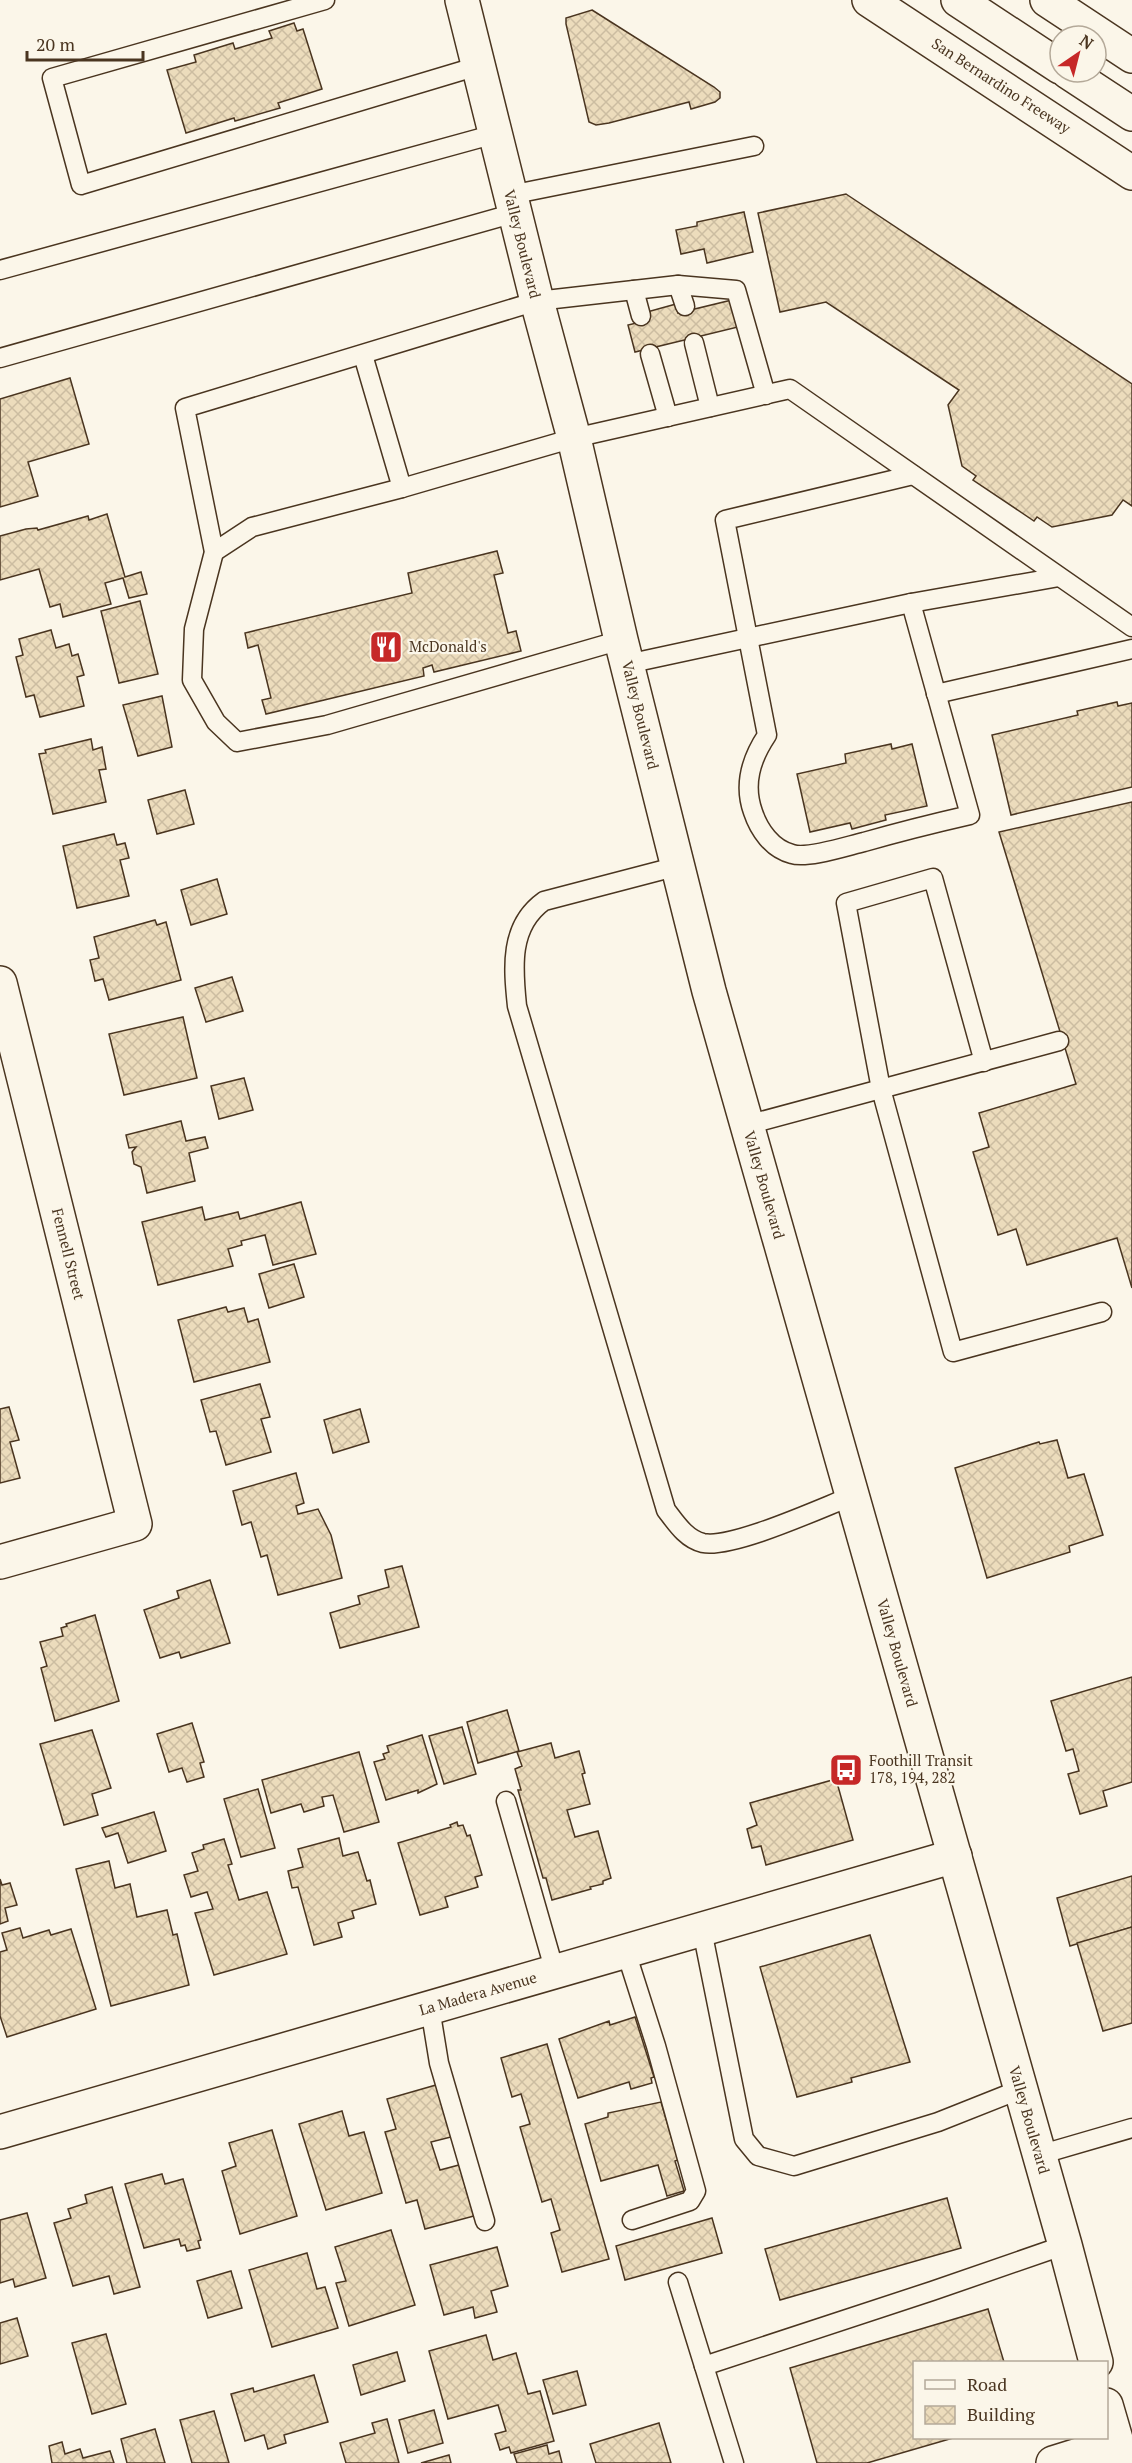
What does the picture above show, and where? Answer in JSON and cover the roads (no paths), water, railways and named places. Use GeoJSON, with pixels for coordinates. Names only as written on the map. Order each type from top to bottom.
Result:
{"type":"FeatureCollection","features":[{"type":"Feature","properties":{"kind":"main road","name":"Valley Boulevard"},"geometry":{"type":"LineString","coordinates":[[462,0],[512,204],[574,438],[624,652],[709,991],[1065,2245],[1095,2361]]}},
{"type":"Feature","properties":{"kind":"main road","name":"San Bernardino Freeway"},"geometry":{"type":"LineString","coordinates":[[869,0],[1132,173]]}},
{"type":"Feature","properties":{"kind":"main road"},"geometry":{"type":"LineString","coordinates":[[958,0],[1048,59]]}},
{"type":"Feature","properties":{"kind":"main road"},"geometry":{"type":"LineString","coordinates":[[1047,0],[1132,56]]}},
{"type":"Feature","properties":{"kind":"main road"},"geometry":{"type":"LineString","coordinates":[[1086,84],[1132,114]]}},
{"type":"Feature","properties":{"kind":"main road","name":"Fennell Street"},"geometry":{"type":"LineString","coordinates":[[0,983],[135,1524],[0,1562]]}},
{"type":"Feature","properties":{"kind":"main road","name":"La Madera Avenue"},"geometry":{"type":"LineString","coordinates":[[0,2132],[955,1856]]}},
{"type":"Feature","properties":{"kind":"main road"},"geometry":{"type":"LineString","coordinates":[[1053,2463],[1124,2449],[1108,2408]]}},
{"type":"Feature","properties":{"kind":"lane"},"geometry":{"type":"LineString","coordinates":[[325,0],[52,78],[81,185],[478,66]]}},
{"type":"Feature","properties":{"kind":"lane"},"geometry":{"type":"LineString","coordinates":[[0,270],[495,134]]}},
{"type":"Feature","properties":{"kind":"lane"},"geometry":{"type":"LineString","coordinates":[[0,358],[512,204],[754,146]]}},
{"type":"Feature","properties":{"kind":"lane"},"geometry":{"type":"LineString","coordinates":[[678,285],[685,306]]}},
{"type":"Feature","properties":{"kind":"lane"},"geometry":{"type":"LineString","coordinates":[[766,395],[736,290],[678,285],[537,301],[185,408],[214,552],[194,629],[192,680],[216,722],[237,742],[327,725],[624,652],[748,638],[911,603],[1059,578]]}},
{"type":"Feature","properties":{"kind":"lane"},"geometry":{"type":"LineString","coordinates":[[634,290],[641,316]]}},
{"type":"Feature","properties":{"kind":"lane"},"geometry":{"type":"LineString","coordinates":[[694,343],[710,407]]}},
{"type":"Feature","properties":{"kind":"lane"},"geometry":{"type":"LineString","coordinates":[[650,354],[668,417]]}},
{"type":"Feature","properties":{"kind":"lane"},"geometry":{"type":"LineString","coordinates":[[363,355],[402,488]]}},
{"type":"Feature","properties":{"kind":"lane"},"geometry":{"type":"LineString","coordinates":[[214,552],[252,527],[402,488],[574,438],[790,389],[1132,627]]}},
{"type":"Feature","properties":{"kind":"lane"},"geometry":{"type":"LineString","coordinates":[[911,603],[970,815],[823,852],[792,855],[772,844],[758,826],[750,805],[748,778],[755,754],[767,735],[725,520],[913,475]]}},
{"type":"Feature","properties":{"kind":"lane"},"geometry":{"type":"LineString","coordinates":[[936,694],[1132,649]]}},
{"type":"Feature","properties":{"kind":"lane"},"geometry":{"type":"LineString","coordinates":[[678,866],[544,902],[531,911],[523,922],[513,965],[517,1006],[666,1510],[683,1533],[703,1543],[731,1542],[852,1496]]}},
{"type":"Feature","properties":{"kind":"lane"},"geometry":{"type":"LineString","coordinates":[[984,1062],[933,878],[846,903],[881,1089],[953,1352],[1102,1312]]}},
{"type":"Feature","properties":{"kind":"lane"},"geometry":{"type":"LineString","coordinates":[[747,1125],[1059,1041]]}},
{"type":"Feature","properties":{"kind":"lane"},"geometry":{"type":"LineString","coordinates":[[506,1801],[555,1972]]}},
{"type":"Feature","properties":{"kind":"lane"},"geometry":{"type":"LineString","coordinates":[[702,1930],[744,2139],[758,2156],[794,2166],[938,2122],[1021,2089]]}},
{"type":"Feature","properties":{"kind":"lane"},"geometry":{"type":"LineString","coordinates":[[626,1952],[656,2046],[696,2191],[690,2201],[632,2220]]}},
{"type":"Feature","properties":{"kind":"lane"},"geometry":{"type":"LineString","coordinates":[[430,2008],[439,2063],[485,2221]]}},
{"type":"Feature","properties":{"kind":"lane"},"geometry":{"type":"LineString","coordinates":[[1039,2155],[1132,2128]]}},
{"type":"Feature","properties":{"kind":"lane"},"geometry":{"type":"LineString","coordinates":[[704,2366],[1065,2245]]}},
{"type":"Feature","properties":{"kind":"lane"},"geometry":{"type":"LineString","coordinates":[[678,2282],[734,2463]]}},
{"type":"Feature","properties":{"kind":"place","name":"McDonald's"},"geometry":{"type":"Point","coordinates":[386,647]}},
{"type":"Feature","properties":{"kind":"place","name":"Foothill Transit 178, 194, 282"},"geometry":{"type":"Point","coordinates":[846,1770]}}]}
